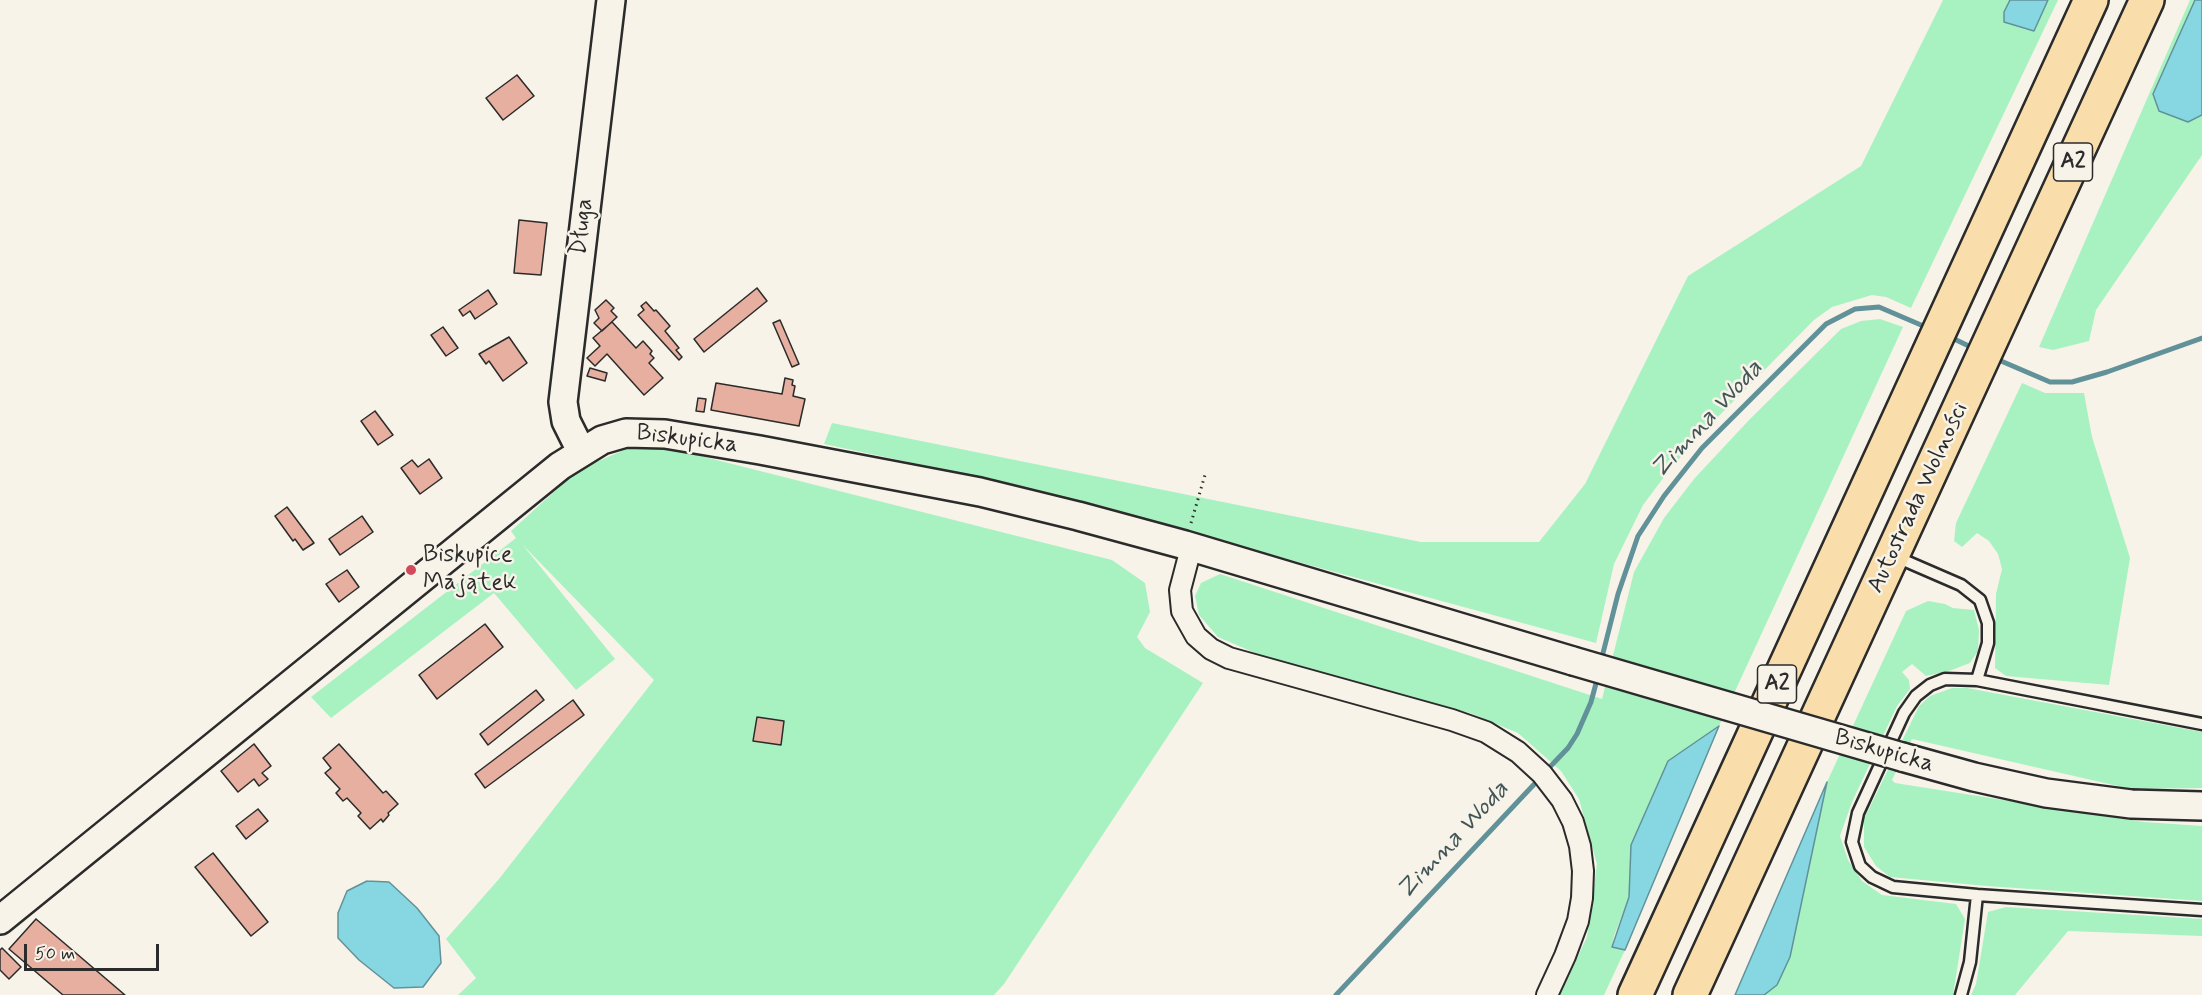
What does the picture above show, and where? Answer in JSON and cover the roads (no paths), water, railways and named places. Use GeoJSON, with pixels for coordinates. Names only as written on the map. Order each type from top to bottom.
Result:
{"type":"FeatureCollection","features":[{"type":"Feature","properties":{"kind":"highway","name":"A2"},"geometry":{"type":"LineString","coordinates":[[1635,995],[2091,0]]}},
{"type":"Feature","properties":{"kind":"highway","name":"Autostrada Wolności"},"geometry":{"type":"LineString","coordinates":[[1690,995],[2147,0]]}},
{"type":"Feature","properties":{"kind":"main road","name":"Długa"},"geometry":{"type":"LineString","coordinates":[[581,451],[566,421],[563,402],[611,0]]}},
{"type":"Feature","properties":{"kind":"main road","name":"Biskupicka"},"geometry":{"type":"LineString","coordinates":[[0,920],[424,575],[581,451],[602,440],[632,432],[681,436],[760,450],[980,492],[1078,516],[1974,777],[2046,793],[2131,804],[2202,806]]}},
{"type":"Feature","properties":{"kind":"street"},"geometry":{"type":"LineString","coordinates":[[1188,547],[1180,590],[1182,611],[1196,636],[1211,649],[1229,658],[1452,720],[1486,732],[1518,752],[1542,774],[1562,800],[1573,822],[1580,846],[1583,871],[1582,898],[1570,945],[1547,995]]}},
{"type":"Feature","properties":{"kind":"lane"},"geometry":{"type":"LineString","coordinates":[[1893,555],[1960,585],[1980,600],[1988,623],[1988,643],[1977,680]]}},
{"type":"Feature","properties":{"kind":"lane"},"geometry":{"type":"LineString","coordinates":[[2202,724],[1977,680],[1945,679],[1930,685],[1916,696],[1904,713],[1858,813],[1852,842],[1860,866],[1872,878],[1893,887],[1977,896],[2202,910]]}},
{"type":"Feature","properties":{"kind":"lane"},"geometry":{"type":"LineString","coordinates":[[1961,995],[1970,962],[1977,896]]}},
{"type":"Feature","properties":{"kind":"water"},"geometry":{"type":"Polygon","coordinates":[[[2010,0],[2048,0],[2034,31],[2004,22],[2004,12],[2010,0]]]}},
{"type":"Feature","properties":{"kind":"water"},"geometry":{"type":"Polygon","coordinates":[[[2195,0],[2202,0],[2202,115],[2188,122],[2159,111],[2153,94],[2195,0]]]}},
{"type":"Feature","properties":{"kind":"water"},"geometry":{"type":"Polygon","coordinates":[[[1719,726],[1625,950],[1612,947],[1629,897],[1631,845],[1668,761],[1719,726]]]}},
{"type":"Feature","properties":{"kind":"water"},"geometry":{"type":"Polygon","coordinates":[[[1827,782],[1790,957],[1777,985],[1764,995],[1735,995],[1827,782]]]}},
{"type":"Feature","properties":{"kind":"water"},"geometry":{"type":"Polygon","coordinates":[[[367,881],[389,882],[417,908],[439,936],[441,963],[423,987],[394,988],[359,960],[338,938],[338,913],[347,891],[367,881]]]}},
{"type":"Feature","properties":{"kind":"waterway","name":"Zimna Woda"},"geometry":{"type":"LineString","coordinates":[[1601,661],[1618,594],[1638,536],[1664,496],[1702,448],[1826,324],[1855,309],[1879,307],[1928,328]]}},
{"type":"Feature","properties":{"kind":"waterway","name":"Zimna Woda"},"geometry":{"type":"LineString","coordinates":[[1948,336],[1975,349]]}},
{"type":"Feature","properties":{"kind":"waterway","name":"Zimna Woda"},"geometry":{"type":"LineString","coordinates":[[1994,358],[2050,382],[2072,382],[2202,338]]}},
{"type":"Feature","properties":{"kind":"waterway","name":"Zimna Woda"},"geometry":{"type":"LineString","coordinates":[[1546,771],[1568,748],[1577,734],[1591,702],[1598,676]]}},
{"type":"Feature","properties":{"kind":"waterway","name":"Zimna Woda"},"geometry":{"type":"LineString","coordinates":[[1336,995],[1540,778]]}},
{"type":"Feature","properties":{"kind":"place","name":"Biskupice Majątek"},"geometry":{"type":"Point","coordinates":[411,570]}}]}
